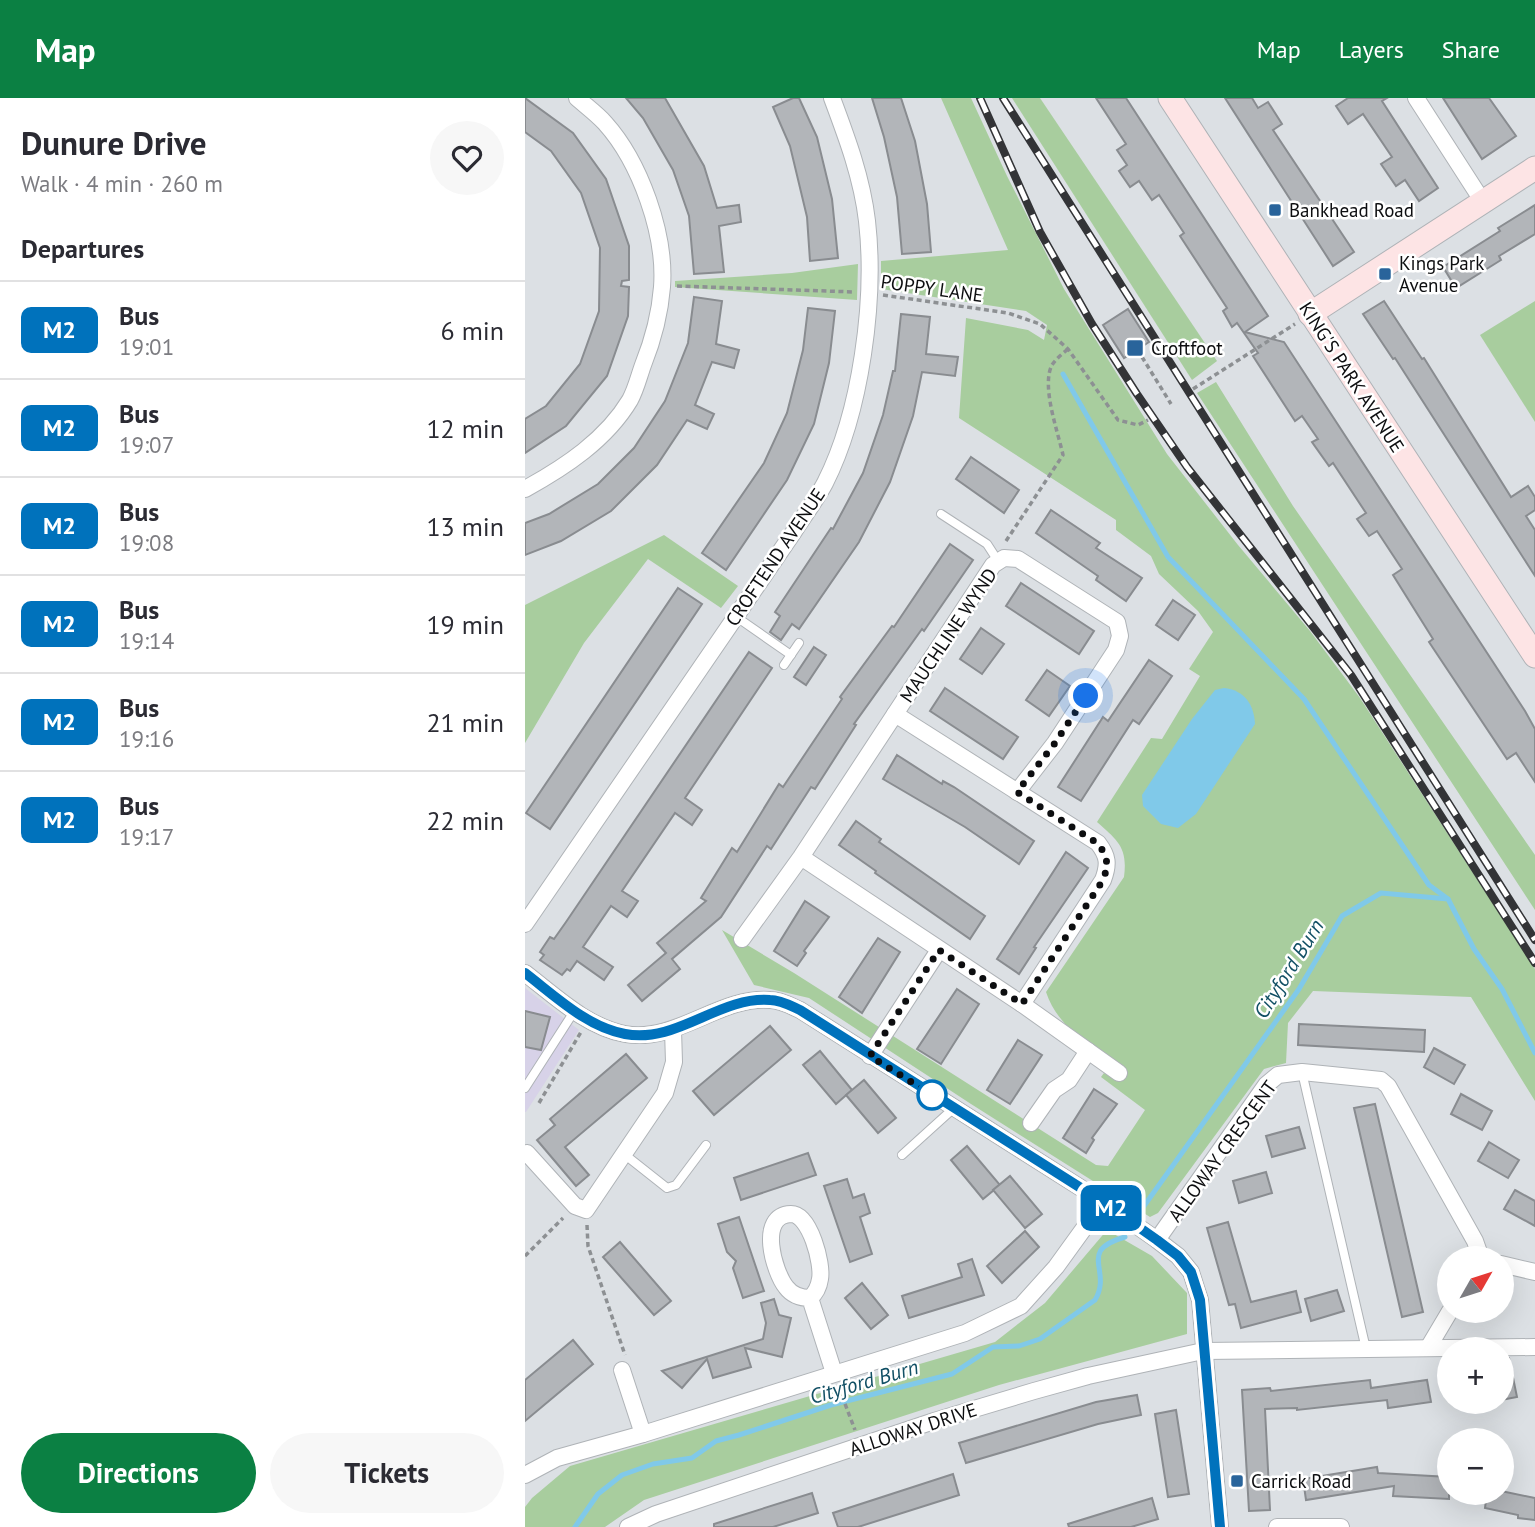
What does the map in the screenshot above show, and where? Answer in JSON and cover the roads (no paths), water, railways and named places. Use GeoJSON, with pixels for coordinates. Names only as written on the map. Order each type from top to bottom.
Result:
{"type":"FeatureCollection","features":[{"type":"Feature","properties":{"kind":"main road","name":"KING'S PARK AVENUE"},"geometry":{"type":"LineString","coordinates":[[1170,98],[1535,656]]}},
{"type":"Feature","properties":{"kind":"main road"},"geometry":{"type":"LineString","coordinates":[[1311,314],[1535,169]]}},
{"type":"Feature","properties":{"kind":"street"},"geometry":{"type":"LineString","coordinates":[[525,489],[582,454],[630,399],[649,348],[662,286],[659,241],[650,206],[631,160],[606,124],[577,98]]}},
{"type":"Feature","properties":{"kind":"street","name":"CROFTEND AVENUE"},"geometry":{"type":"LineString","coordinates":[[525,924],[793,533],[825,483],[846,428],[861,365],[869,293],[867,221],[853,152],[832,98]]}},
{"type":"Feature","properties":{"kind":"street"},"geometry":{"type":"LineString","coordinates":[[1416,98],[1483,202]]}},
{"type":"Feature","properties":{"kind":"street","name":"MAUCHLINE WYND"},"geometry":{"type":"LineString","coordinates":[[742,939],[801,857],[993,565],[1001,559],[1018,559],[1117,622],[1120,636],[1116,650],[1055,743],[1017,792]]}},
{"type":"Feature","properties":{"kind":"street"},"geometry":{"type":"LineString","coordinates":[[895,714],[1097,843],[1107,855],[1103,880],[1022,1004]]}},
{"type":"Feature","properties":{"kind":"street"},"geometry":{"type":"LineString","coordinates":[[801,857],[1022,1004],[1119,1073]]}},
{"type":"Feature","properties":{"kind":"street"},"geometry":{"type":"LineString","coordinates":[[870,1056],[939,950]]}},
{"type":"Feature","properties":{"kind":"street"},"geometry":{"type":"LineString","coordinates":[[525,973],[581,1015],[626,1034],[645,1035],[673,1030],[736,1005],[769,999],[800,1010],[1103,1202],[1178,1256],[1191,1272],[1200,1300],[1220,1527]]}},
{"type":"Feature","properties":{"kind":"street"},"geometry":{"type":"LineString","coordinates":[[527,1153],[581,1208],[624,1154],[665,1093],[674,1062],[673,1030]]}},
{"type":"Feature","properties":{"kind":"street"},"geometry":{"type":"LineString","coordinates":[[1031,1123],[1054,1090],[1069,1080],[1088,1051]]}},
{"type":"Feature","properties":{"kind":"street","name":"ALLOWAY CRESCENT"},"geometry":{"type":"LineString","coordinates":[[1157,1240],[1266,1085],[1278,1075],[1302,1072],[1381,1080],[1388,1087],[1477,1246]]}},
{"type":"Feature","properties":{"kind":"street"},"geometry":{"type":"LineString","coordinates":[[526,1473],[557,1458],[643,1434],[965,1333],[1021,1307],[1056,1267],[1103,1202]]}},
{"type":"Feature","properties":{"kind":"street"},"geometry":{"type":"LineString","coordinates":[[791,1214],[802,1218],[809,1226],[821,1266],[818,1286],[810,1298],[796,1296],[786,1288],[770,1240],[771,1229],[777,1220],[791,1214]]}},
{"type":"Feature","properties":{"kind":"street"},"geometry":{"type":"LineString","coordinates":[[1514,1267],[1535,1272]]}},
{"type":"Feature","properties":{"kind":"street"},"geometry":{"type":"LineString","coordinates":[[810,1298],[834,1373]]}},
{"type":"Feature","properties":{"kind":"street"},"geometry":{"type":"LineString","coordinates":[[1428,1348],[1443,1323]]}},
{"type":"Feature","properties":{"kind":"street"},"geometry":{"type":"LineString","coordinates":[[1203,1351],[1535,1348]]}},
{"type":"Feature","properties":{"kind":"street","name":"ALLOWAY DRIVE"},"geometry":{"type":"LineString","coordinates":[[628,1527],[656,1514],[1034,1391],[1088,1376],[1203,1351]]}},
{"type":"Feature","properties":{"kind":"street"},"geometry":{"type":"LineString","coordinates":[[622,1370],[643,1434]]}},
{"type":"Feature","properties":{"kind":"street"},"geometry":{"type":"LineString","coordinates":[[1277,1527],[1341,1527]]}},
{"type":"Feature","properties":{"kind":"lane"},"geometry":{"type":"LineString","coordinates":[[941,514],[986,544],[1001,559]]}},
{"type":"Feature","properties":{"kind":"lane"},"geometry":{"type":"LineString","coordinates":[[735,616],[791,655]]}},
{"type":"Feature","properties":{"kind":"lane"},"geometry":{"type":"LineString","coordinates":[[784,665],[799,643]]}},
{"type":"Feature","properties":{"kind":"lane"},"geometry":{"type":"LineString","coordinates":[[525,1088],[581,1015]]}},
{"type":"Feature","properties":{"kind":"lane"},"geometry":{"type":"LineString","coordinates":[[1302,1072],[1366,1349]]}},
{"type":"Feature","properties":{"kind":"lane"},"geometry":{"type":"LineString","coordinates":[[902,1156],[954,1108]]}},
{"type":"Feature","properties":{"kind":"lane"},"geometry":{"type":"LineString","coordinates":[[624,1154],[667,1188],[677,1185],[706,1145]]}},
{"type":"Feature","properties":{"kind":"water"},"geometry":{"type":"Polygon","coordinates":[[[1231,689],[1247,699],[1253,710],[1255,724],[1196,814],[1178,828],[1161,824],[1143,806],[1142,795],[1192,719],[1215,690],[1231,689]]]}},
{"type":"Feature","properties":{"kind":"waterway"},"geometry":{"type":"LineString","coordinates":[[1063,374],[1168,557],[1304,699],[1429,885],[1448,899]]}},
{"type":"Feature","properties":{"kind":"waterway","name":"Cityford Burn"},"geometry":{"type":"LineString","coordinates":[[1144,1206],[1299,989],[1342,916],[1381,893],[1448,899],[1474,949],[1502,989],[1535,1053]]}},
{"type":"Feature","properties":{"kind":"waterway","name":"Cityford Burn"},"geometry":{"type":"LineString","coordinates":[[575,1527],[598,1494],[622,1475],[653,1464],[692,1458],[716,1441],[831,1405],[952,1374],[993,1347],[1019,1346],[1040,1339],[1095,1300],[1100,1279],[1099,1255],[1110,1242],[1125,1237]]}},
{"type":"Feature","properties":{"kind":"railway"},"geometry":{"type":"LineString","coordinates":[[980,98],[1040,232],[1092,324],[1187,467],[1351,675],[1535,963]]}},
{"type":"Feature","properties":{"kind":"railway"},"geometry":{"type":"LineString","coordinates":[[1003,98],[1535,940]]}},
{"type":"Feature","properties":{"kind":"place","name":"Bankhead Road"},"geometry":{"type":"Point","coordinates":[1275,210]}},
{"type":"Feature","properties":{"kind":"place","name":"Kings Park Avenue"},"geometry":{"type":"Point","coordinates":[1385,274]}},
{"type":"Feature","properties":{"kind":"place","name":"Croftfoot"},"geometry":{"type":"Point","coordinates":[1135,348]}},
{"type":"Feature","properties":{"kind":"place","name":"Carrick Road"},"geometry":{"type":"Point","coordinates":[1237,1481]}}]}
